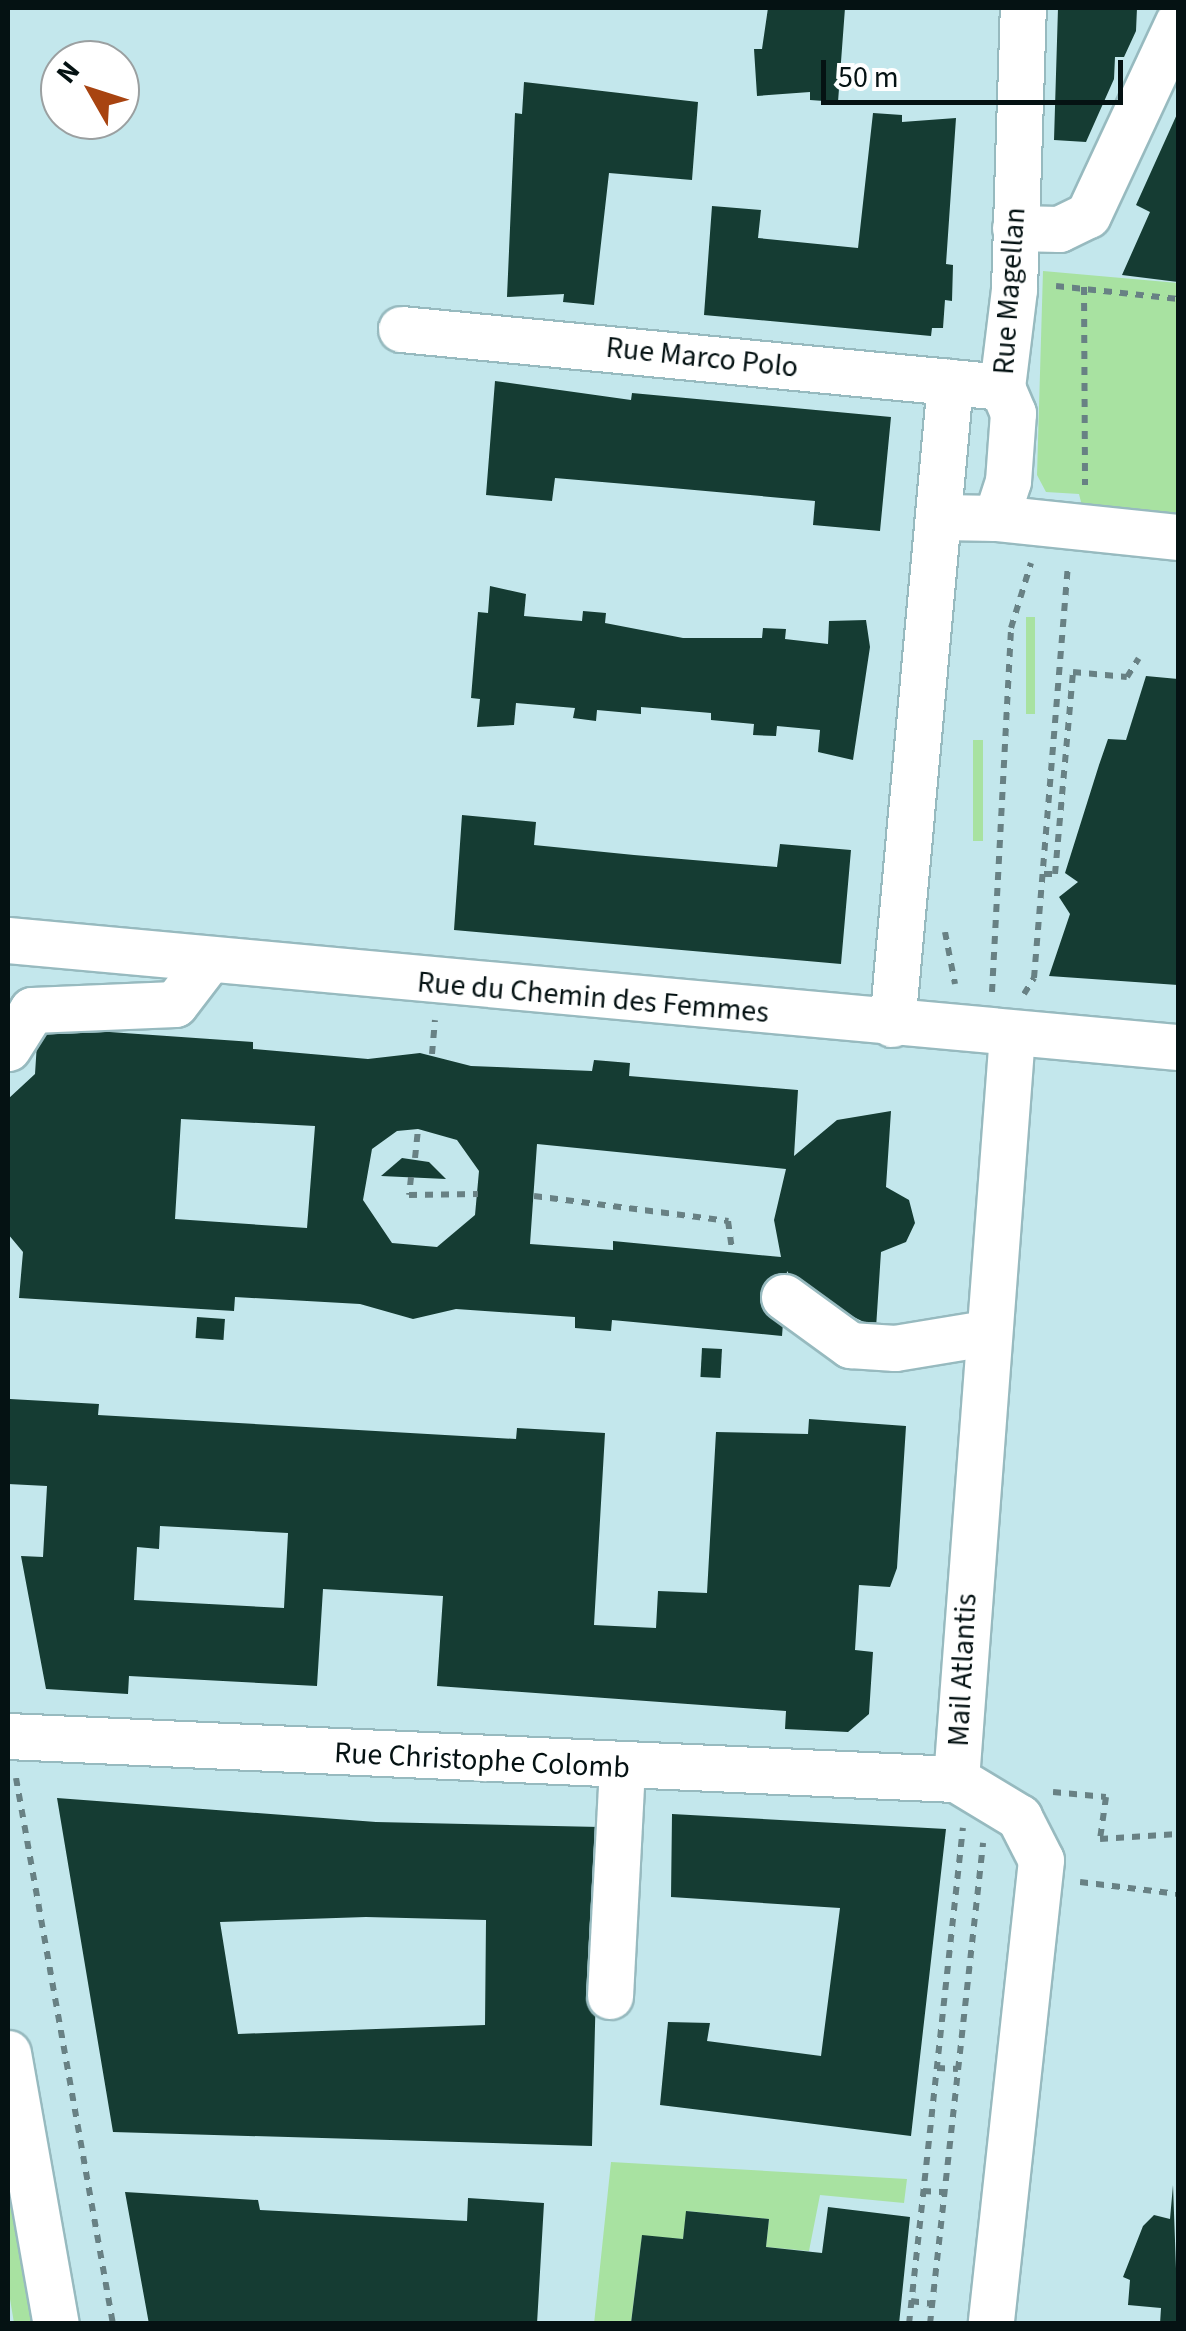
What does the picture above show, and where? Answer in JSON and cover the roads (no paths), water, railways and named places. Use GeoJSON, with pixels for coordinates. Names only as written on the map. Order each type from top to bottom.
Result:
{"type":"FeatureCollection","features":[{"type":"Feature","properties":{"kind":"street","name":"Rue Magellan"},"geometry":{"type":"LineString","coordinates":[[996,518],[1013,413],[1002,387],[1014,290],[1023,8]]}},
{"type":"Feature","properties":{"kind":"street"},"geometry":{"type":"LineString","coordinates":[[1015,228],[1059,229],[1088,215],[1178,22]]}},
{"type":"Feature","properties":{"kind":"street","name":"Rue Marco Polo"},"geometry":{"type":"LineString","coordinates":[[401,329],[1002,387]]}},
{"type":"Feature","properties":{"kind":"street","name":"Rue Magellan"},"geometry":{"type":"LineString","coordinates":[[892,1024],[943,517],[950,382]]}},
{"type":"Feature","properties":{"kind":"street"},"geometry":{"type":"LineString","coordinates":[[943,517],[996,518],[1064,533],[1178,536]]}},
{"type":"Feature","properties":{"kind":"street","name":"Rue du Chemin des Femmes"},"geometry":{"type":"LineString","coordinates":[[8,940],[892,1024],[1018,1014],[1178,1047]]}},
{"type":"Feature","properties":{"kind":"street"},"geometry":{"type":"LineString","coordinates":[[8,1048],[32,1010],[175,1004],[208,961]]}},
{"type":"Feature","properties":{"kind":"street","name":"Mail Atlantis"},"geometry":{"type":"LineString","coordinates":[[991,2324],[1041,1860],[1019,1817],[956,1779],[986,1333],[1018,1014]]}},
{"type":"Feature","properties":{"kind":"street"},"geometry":{"type":"LineString","coordinates":[[784,1297],[850,1345],[894,1348],[986,1333]]}},
{"type":"Feature","properties":{"kind":"street","name":"Rue Christophe Colomb"},"geometry":{"type":"LineString","coordinates":[[10,1751],[956,1779]]}},
{"type":"Feature","properties":{"kind":"street"},"geometry":{"type":"LineString","coordinates":[[610,1996],[622,1769]]}},
{"type":"Feature","properties":{"kind":"street"},"geometry":{"type":"LineString","coordinates":[[8,2054],[56,2324]]}}]}
